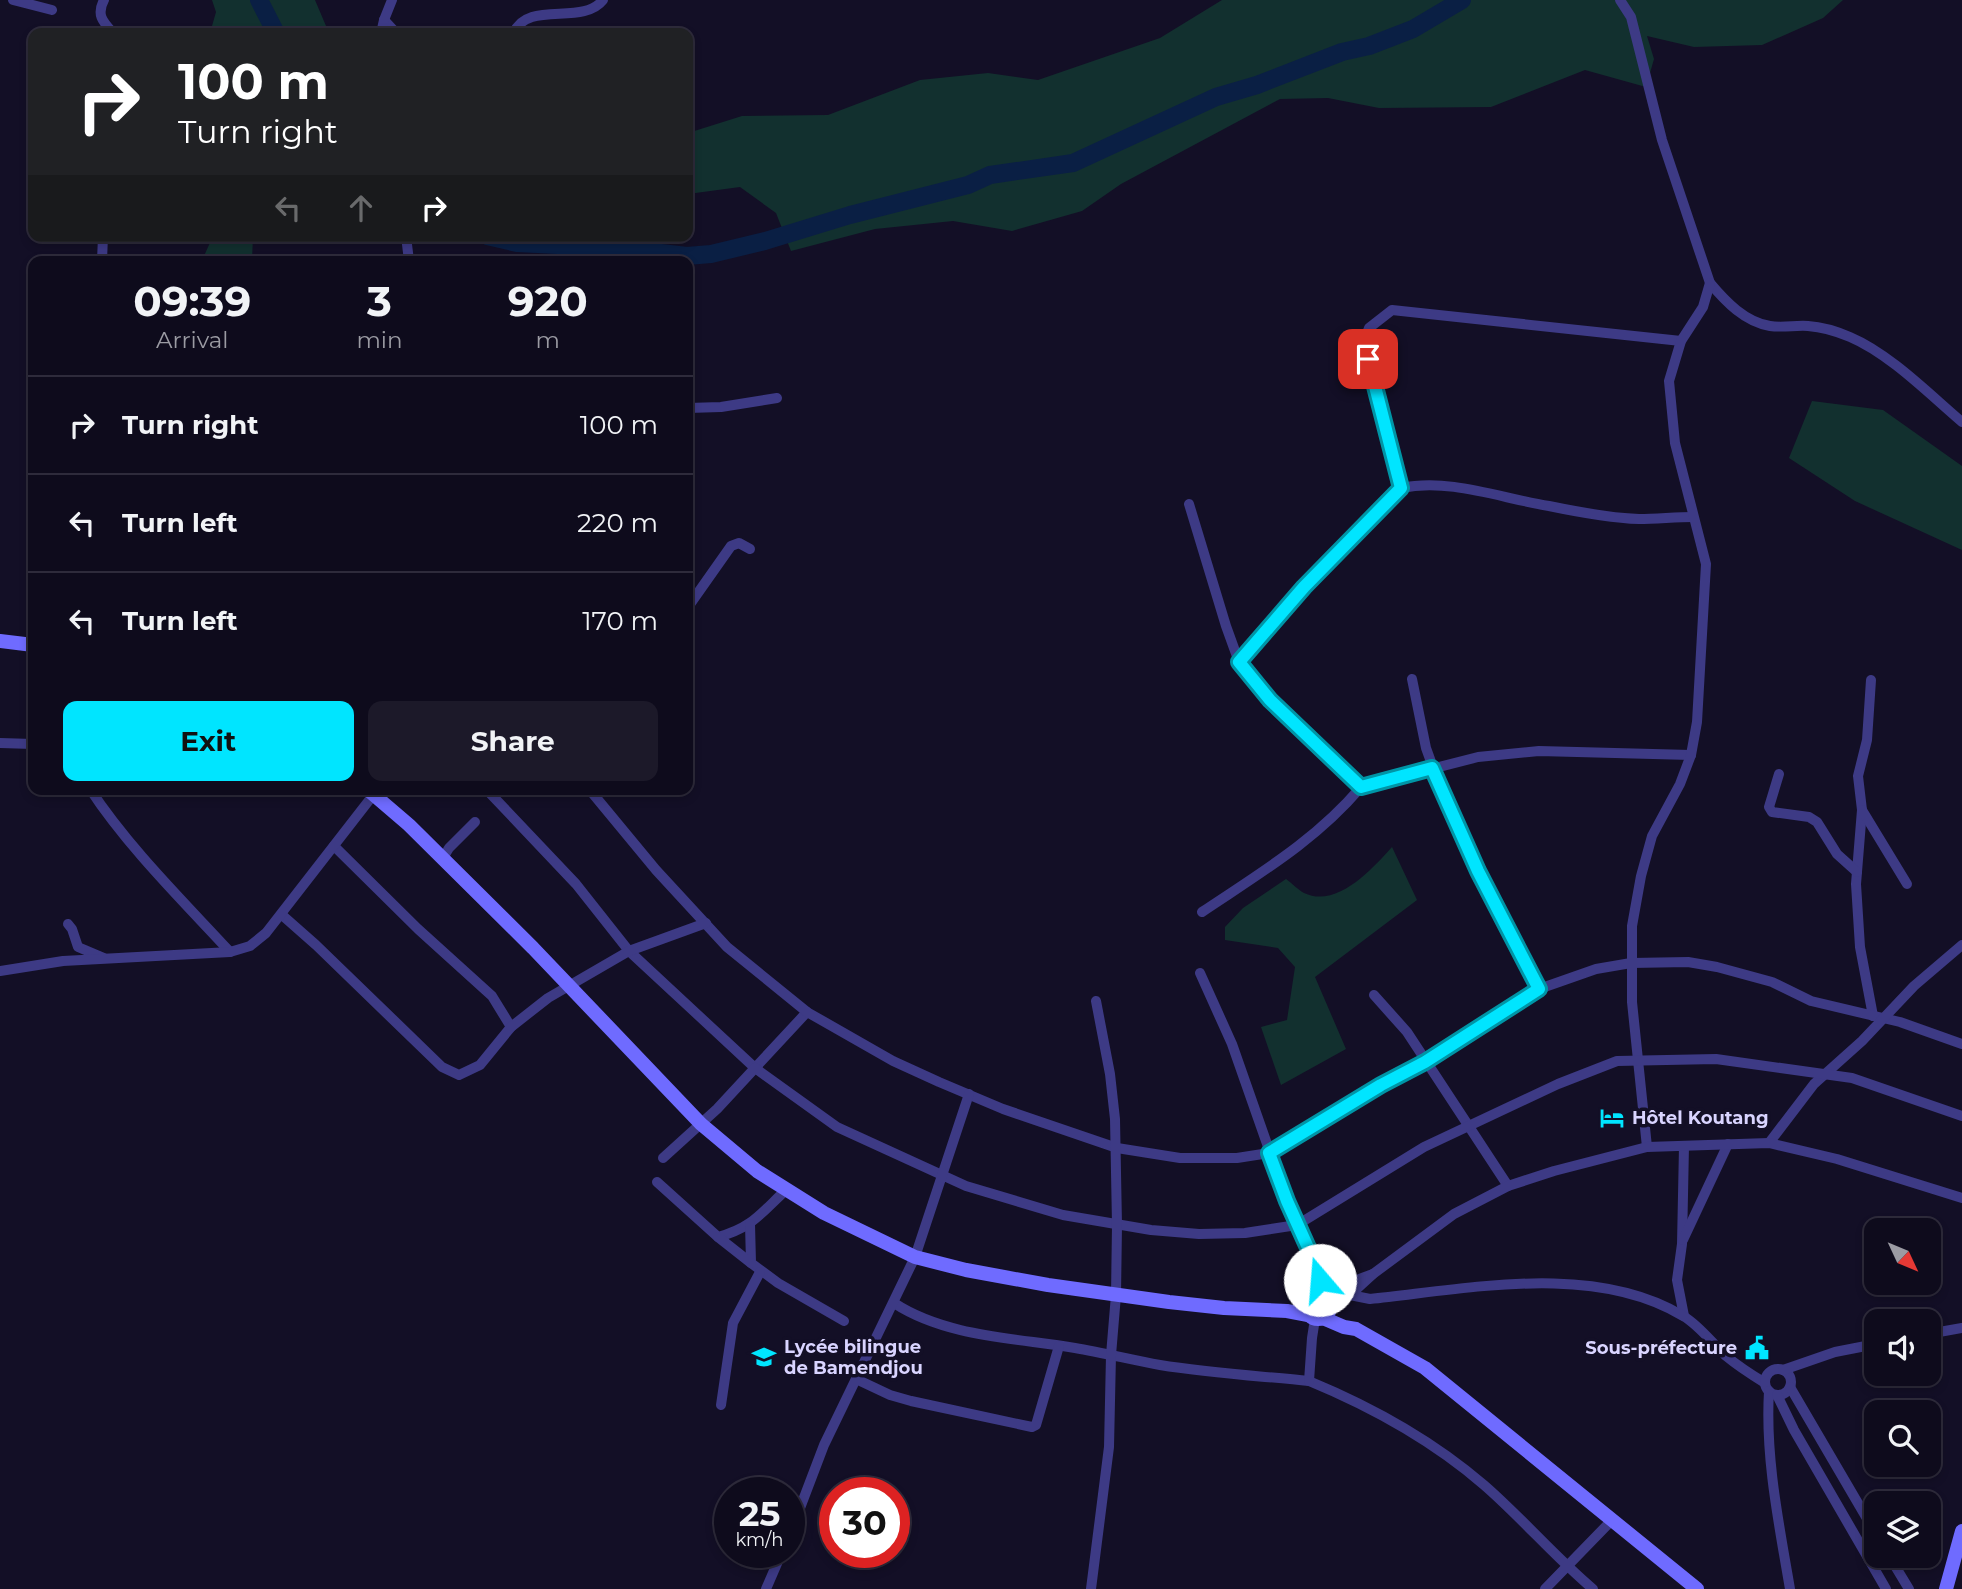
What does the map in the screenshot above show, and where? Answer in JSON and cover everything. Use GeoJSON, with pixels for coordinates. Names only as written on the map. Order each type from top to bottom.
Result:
{"type":"FeatureCollection","features":[{"type":"Feature","properties":{"kind":"main road"},"geometry":{"type":"LineString","coordinates":[[0,641],[28,644]]}},
{"type":"Feature","properties":{"kind":"main road"},"geometry":{"type":"LineString","coordinates":[[379,795],[569,985],[701,1124],[757,1171],[786,1191],[915,1258],[967,1270],[1116,1295],[1224,1308],[1287,1311],[1320,1308],[1344,1327],[1356,1329],[1425,1368],[1697,1589]]}},
{"type":"Feature","properties":{"kind":"main road"},"geometry":{"type":"LineString","coordinates":[[1946,1589],[1962,1531]]}},
{"type":"Feature","properties":{"kind":"street"},"geometry":{"type":"LineString","coordinates":[[13,0],[52,10]]}},
{"type":"Feature","properties":{"kind":"street"},"geometry":{"type":"LineString","coordinates":[[104,0],[100,20],[108,28]]}},
{"type":"Feature","properties":{"kind":"street"},"geometry":{"type":"LineString","coordinates":[[382,28],[392,0]]}},
{"type":"Feature","properties":{"kind":"street"},"geometry":{"type":"LineString","coordinates":[[516,28],[517,24],[527,18],[555,12],[588,11],[598,7],[603,0]]}},
{"type":"Feature","properties":{"kind":"street"},"geometry":{"type":"LineString","coordinates":[[1620,0],[1631,17],[1662,140],[1710,283],[1723,298],[1752,320],[1771,326],[1832,329],[1854,339],[1922,387],[1962,422]]}},
{"type":"Feature","properties":{"kind":"street"},"geometry":{"type":"LineString","coordinates":[[384,20],[391,28]]}},
{"type":"Feature","properties":{"kind":"street"},"geometry":{"type":"LineString","coordinates":[[1647,1147],[1632,1002],[1632,926],[1648,851],[1659,820],[1680,784],[1691,755],[1697,722],[1706,564],[1675,443],[1669,381],[1681,341],[1703,307],[1710,283]]}},
{"type":"Feature","properties":{"kind":"street"},"geometry":{"type":"LineString","coordinates":[[1401,488],[1371,378],[1364,341],[1369,328],[1392,310],[1681,341]]}},
{"type":"Feature","properties":{"kind":"street"},"geometry":{"type":"LineString","coordinates":[[693,408],[721,407],[777,398]]}},
{"type":"Feature","properties":{"kind":"street"},"geometry":{"type":"LineString","coordinates":[[1239,662],[1304,587],[1401,488],[1418,484],[1443,486],[1486,492],[1548,506],[1638,519],[1693,517]]}},
{"type":"Feature","properties":{"kind":"street"},"geometry":{"type":"LineString","coordinates":[[1189,504],[1239,662],[1270,700],[1361,787]]}},
{"type":"Feature","properties":{"kind":"street"},"geometry":{"type":"LineString","coordinates":[[693,600],[730,546],[739,543],[750,549]]}},
{"type":"Feature","properties":{"kind":"street"},"geometry":{"type":"LineString","coordinates":[[1412,679],[1432,768],[1478,871],[1539,989]]}},
{"type":"Feature","properties":{"kind":"street"},"geometry":{"type":"LineString","coordinates":[[1871,680],[1867,740],[1858,776],[1862,810],[1857,872],[1860,947],[1878,1017]]}},
{"type":"Feature","properties":{"kind":"street"},"geometry":{"type":"LineString","coordinates":[[0,743],[28,744]]}},
{"type":"Feature","properties":{"kind":"street"},"geometry":{"type":"LineString","coordinates":[[1202,912],[1275,865],[1330,819],[1361,787],[1478,757],[1539,751],[1691,755]]}},
{"type":"Feature","properties":{"kind":"street"},"geometry":{"type":"LineString","coordinates":[[1779,774],[1769,807],[1772,812],[1809,817],[1817,822],[1837,854],[1857,872]]}},
{"type":"Feature","properties":{"kind":"street"},"geometry":{"type":"LineString","coordinates":[[94,795],[143,855],[230,952]]}},
{"type":"Feature","properties":{"kind":"street"},"geometry":{"type":"LineString","coordinates":[[2,969],[63,961],[230,952],[250,946],[260,940],[282,915],[375,795]]}},
{"type":"Feature","properties":{"kind":"street"},"geometry":{"type":"LineString","coordinates":[[492,795],[576,884],[629,951],[755,1068],[837,1127],[966,1186],[1052,1212],[1117,1225],[1199,1234],[1267,1231],[1297,1225],[1424,1147],[1596,1068],[1617,1061],[1716,1059],[1852,1078],[1962,1116]]}},
{"type":"Feature","properties":{"kind":"street"},"geometry":{"type":"LineString","coordinates":[[594,795],[656,870],[743,962],[807,1012],[893,1060],[968,1094],[1003,1109],[1117,1148],[1180,1157],[1237,1158],[1269,1153],[1381,1085],[1425,1062],[1539,989],[1596,969],[1631,963],[1688,962],[1717,967],[1772,982],[1811,1001],[1932,1032],[1962,1044]]}},
{"type":"Feature","properties":{"kind":"street"},"geometry":{"type":"LineString","coordinates":[[1862,810],[1907,884]]}},
{"type":"Feature","properties":{"kind":"street"},"geometry":{"type":"LineString","coordinates":[[443,858],[449,848],[475,822]]}},
{"type":"Feature","properties":{"kind":"street"},"geometry":{"type":"LineString","coordinates":[[334,846],[418,929],[492,996],[511,1027]]}},
{"type":"Feature","properties":{"kind":"street"},"geometry":{"type":"LineString","coordinates":[[282,915],[450,1072],[459,1074],[480,1065],[511,1027],[569,985],[629,951],[706,923]]}},
{"type":"Feature","properties":{"kind":"street"},"geometry":{"type":"LineString","coordinates":[[68,924],[78,947],[108,959]]}},
{"type":"Feature","properties":{"kind":"street"},"geometry":{"type":"LineString","coordinates":[[1769,1143],[1788,1121],[1799,1102],[1862,1041],[1878,1017],[1962,945]]}},
{"type":"Feature","properties":{"kind":"street"},"geometry":{"type":"LineString","coordinates":[[1772,982],[1782,972]]}},
{"type":"Feature","properties":{"kind":"street"},"geometry":{"type":"LineString","coordinates":[[1200,973],[1231,1044],[1269,1153],[1314,1261],[1320,1308],[1312,1338],[1310,1381]]}},
{"type":"Feature","properties":{"kind":"street"},"geometry":{"type":"LineString","coordinates":[[1374,995],[1395,1016],[1508,1186]]}},
{"type":"Feature","properties":{"kind":"street"},"geometry":{"type":"LineString","coordinates":[[1091,1589],[1109,1447],[1117,1225],[1117,1148],[1110,1074],[1096,1001]]}},
{"type":"Feature","properties":{"kind":"street"},"geometry":{"type":"LineString","coordinates":[[663,1158],[701,1124],[807,1012]]}},
{"type":"Feature","properties":{"kind":"street"},"geometry":{"type":"LineString","coordinates":[[805,1495],[824,1445],[915,1258],[968,1094]]}},
{"type":"Feature","properties":{"kind":"street"},"geometry":{"type":"LineString","coordinates":[[1320,1308],[1350,1296],[1373,1274],[1454,1214],[1508,1186],[1647,1147],[1769,1143],[1837,1159],[1962,1198]]}},
{"type":"Feature","properties":{"kind":"street"},"geometry":{"type":"LineString","coordinates":[[1682,1244],[1728,1144]]}},
{"type":"Feature","properties":{"kind":"street"},"geometry":{"type":"LineString","coordinates":[[1684,1146],[1682,1244],[1677,1280],[1684,1316]]}},
{"type":"Feature","properties":{"kind":"street"},"geometry":{"type":"LineString","coordinates":[[657,1182],[760,1272],[844,1321]]}},
{"type":"Feature","properties":{"kind":"street"},"geometry":{"type":"LineString","coordinates":[[718,1237],[739,1231],[750,1224],[786,1191]]}},
{"type":"Feature","properties":{"kind":"street"},"geometry":{"type":"LineString","coordinates":[[750,1224],[751,1263]]}},
{"type":"Feature","properties":{"kind":"street"},"geometry":{"type":"LineString","coordinates":[[721,1405],[733,1323],[760,1272]]}},
{"type":"Feature","properties":{"kind":"street"},"geometry":{"type":"LineString","coordinates":[[1320,1308],[1342,1287],[1373,1274]]}},
{"type":"Feature","properties":{"kind":"street"},"geometry":{"type":"LineString","coordinates":[[1342,1287],[1350,1296],[1370,1299],[1501,1284],[1581,1285],[1634,1296],[1684,1316],[1729,1359],[1770,1390],[1884,1588],[1900,1576]]}},
{"type":"Feature","properties":{"kind":"street"},"geometry":{"type":"LineString","coordinates":[[894,1303],[910,1313],[936,1323],[971,1332],[1160,1365],[1310,1381],[1372,1409],[1440,1450],[1498,1498],[1593,1589]]}},
{"type":"Feature","properties":{"kind":"street"},"geometry":{"type":"LineString","coordinates":[[1941,1332],[1962,1328]]}},
{"type":"Feature","properties":{"kind":"street"},"geometry":{"type":"LineString","coordinates":[[856,1379],[890,1395],[911,1401],[1032,1427],[1036,1425],[1059,1346]]}},
{"type":"Feature","properties":{"kind":"street"},"geometry":{"type":"LineString","coordinates":[[1790,1589],[1772,1466],[1767,1411],[1770,1371],[1783,1370],[1835,1352],[1864,1346]]}},
{"type":"Feature","properties":{"kind":"street"},"geometry":{"type":"LineString","coordinates":[[1783,1370],[1789,1375],[1790,1387],[1864,1513]]}},
{"type":"Feature","properties":{"kind":"street"},"geometry":{"type":"LineString","coordinates":[[1770,1390],[1784,1393],[1790,1387]]}},
{"type":"Feature","properties":{"kind":"street"},"geometry":{"type":"LineString","coordinates":[[1545,1589],[1613,1519]]}},
{"type":"Feature","properties":{"kind":"street"},"geometry":{"type":"LineString","coordinates":[[766,1589],[775,1568]]}},
{"type":"Feature","properties":{"kind":"street"},"geometry":{"type":"LineString","coordinates":[[1896,1568],[1909,1589]]}},
{"type":"Feature","properties":{"kind":"green space"},"geometry":{"type":"Polygon","coordinates":[[[212,0],[315,0],[327,28],[211,28],[216,12],[212,0]]]}},
{"type":"Feature","properties":{"kind":"green space"},"geometry":{"type":"Polygon","coordinates":[[[1222,0],[1843,0],[1823,18],[1762,45],[1694,47],[1647,36],[1654,59],[1646,87],[1585,70],[1491,107],[1379,108],[1328,98],[1280,99],[1121,184],[1082,211],[1012,231],[953,221],[875,229],[791,251],[776,213],[740,187],[693,193],[693,131],[742,116],[828,115],[920,80],[988,73],[1038,80],[1160,38],[1222,0]]]}},
{"type":"Feature","properties":{"kind":"green space"},"geometry":{"type":"Polygon","coordinates":[[[210,242],[253,242],[252,256],[204,256],[210,242]]]}},
{"type":"Feature","properties":{"kind":"green space"},"geometry":{"type":"Polygon","coordinates":[[[1812,401],[1883,410],[1962,466],[1962,550],[1855,501],[1789,458],[1812,401]]]}},
{"type":"Feature","properties":{"kind":"green space"},"geometry":{"type":"Polygon","coordinates":[[[1392,847],[1417,900],[1315,977],[1346,1049],[1281,1085],[1261,1027],[1287,1020],[1295,967],[1278,948],[1225,940],[1225,927],[1243,908],[1286,879],[1304,893],[1316,896],[1329,896],[1341,891],[1365,875],[1392,847]]]}},
{"type":"Feature","properties":{"kind":"waterway"},"geometry":{"type":"LineString","coordinates":[[259,0],[273,28]]}},
{"type":"Feature","properties":{"kind":"waterway"},"geometry":{"type":"LineString","coordinates":[[687,256],[711,254],[765,241],[850,215],[968,185],[990,175],[1073,163],[1216,97],[1413,29],[1462,0]]}},
{"type":"Feature","properties":{"kind":"waterway"},"geometry":{"type":"LineString","coordinates":[[513,242],[618,248],[687,256]]}},
{"type":"Feature","properties":{"kind":"place","name":"Hôtel Koutang"},"geometry":{"type":"Point","coordinates":[1612,1118]}},
{"type":"Feature","properties":{"kind":"place","name":"Sous-préfecture"},"geometry":{"type":"Point","coordinates":[1757,1348]}},
{"type":"Feature","properties":{"kind":"place","name":"Lycée bilingue de Bamendjou"},"geometry":{"type":"Point","coordinates":[764,1357]}},
{"type":"Feature","properties":{"kind":"route"},"geometry":{"type":"LineString","coordinates":[[1320,1280],[1269,1153],[1381,1085],[1425,1062],[1539,989],[1478,871],[1432,768],[1361,787],[1270,700],[1239,662],[1304,587],[1401,488],[1368,359]]}}]}
